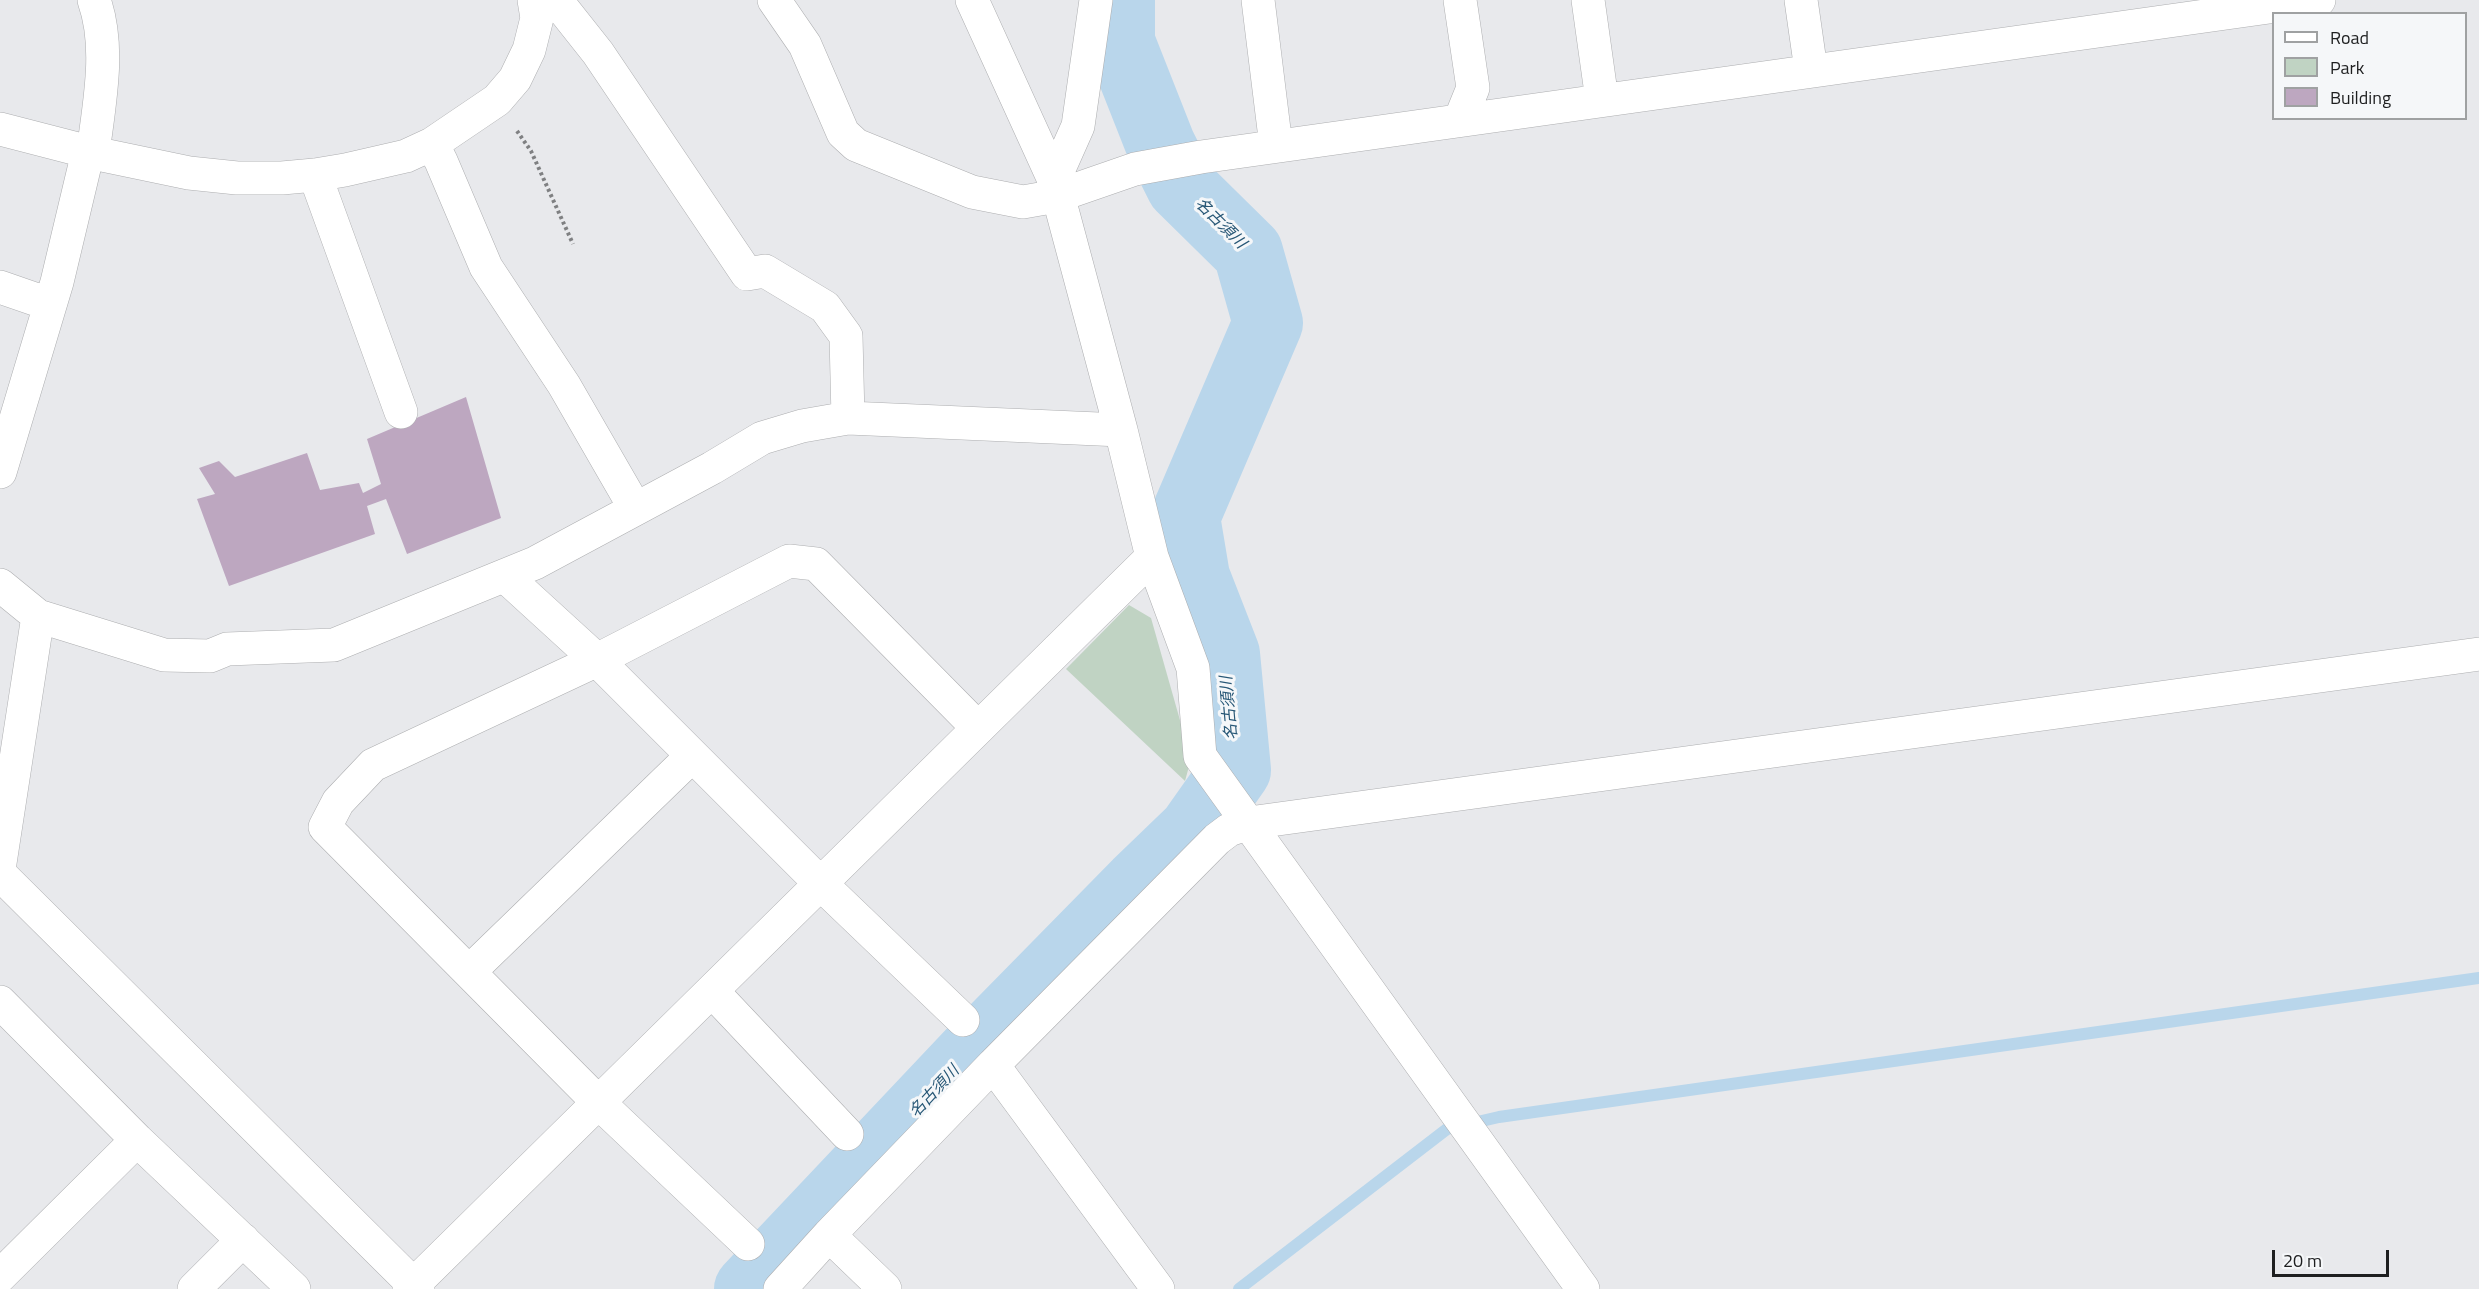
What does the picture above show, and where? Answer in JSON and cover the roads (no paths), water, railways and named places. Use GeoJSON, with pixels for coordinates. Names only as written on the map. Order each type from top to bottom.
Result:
{"type":"FeatureCollection","features":[{"type":"Feature","properties":{"kind":"street"},"geometry":{"type":"LineString","coordinates":[[0,472],[60,271],[91,152],[102,77],[101,33],[94,0]]}},
{"type":"Feature","properties":{"kind":"street"},"geometry":{"type":"LineString","coordinates":[[0,129],[189,173],[282,178],[345,170],[406,156],[432,144],[497,100],[515,79],[529,50],[537,18],[534,0]]}},
{"type":"Feature","properties":{"kind":"street"},"geometry":{"type":"LineString","coordinates":[[556,0],[598,53],[747,274],[765,271],[825,307],[846,336],[848,417]]}},
{"type":"Feature","properties":{"kind":"street"},"geometry":{"type":"LineString","coordinates":[[774,0],[805,45],[843,133],[856,145],[972,192],[1023,202],[1056,188],[1135,169],[1201,157],[2319,0]]}},
{"type":"Feature","properties":{"kind":"street"},"geometry":{"type":"LineString","coordinates":[[972,0],[1056,188],[1121,430],[1152,557],[1192,668],[1200,756],[1583,1289]]}},
{"type":"Feature","properties":{"kind":"street"},"geometry":{"type":"LineString","coordinates":[[1056,188],[1078,126],[1096,0]]}},
{"type":"Feature","properties":{"kind":"street"},"geometry":{"type":"LineString","coordinates":[[1258,0],[1276,146]]}},
{"type":"Feature","properties":{"kind":"street"},"geometry":{"type":"LineString","coordinates":[[1460,0],[1473,88],[1460,120]]}},
{"type":"Feature","properties":{"kind":"street"},"geometry":{"type":"LineString","coordinates":[[1588,0],[1602,100]]}},
{"type":"Feature","properties":{"kind":"street"},"geometry":{"type":"LineString","coordinates":[[1801,0],[1811,70]]}},
{"type":"Feature","properties":{"kind":"street"},"geometry":{"type":"LineString","coordinates":[[432,144],[441,160],[486,267],[564,385],[635,508]]}},
{"type":"Feature","properties":{"kind":"street"},"geometry":{"type":"LineString","coordinates":[[315,175],[401,412]]}},
{"type":"Feature","properties":{"kind":"street"},"geometry":{"type":"LineString","coordinates":[[0,287],[49,304]]}},
{"type":"Feature","properties":{"kind":"street"},"geometry":{"type":"LineString","coordinates":[[0,585],[38,616],[164,654],[210,656],[227,650],[334,645],[535,563],[712,468],[762,438],[801,426],[848,417],[1121,430]]}},
{"type":"Feature","properties":{"kind":"street"},"geometry":{"type":"LineString","coordinates":[[0,874],[414,1287],[598,1102],[1152,557]]}},
{"type":"Feature","properties":{"kind":"street"},"geometry":{"type":"LineString","coordinates":[[748,1244],[598,1102],[325,827],[338,802],[374,765],[597,660],[789,561],[816,564],[978,728]]}},
{"type":"Feature","properties":{"kind":"street"},"geometry":{"type":"LineString","coordinates":[[505,576],[597,660],[821,884],[963,1020]]}},
{"type":"Feature","properties":{"kind":"street"},"geometry":{"type":"LineString","coordinates":[[0,863],[38,616]]}},
{"type":"Feature","properties":{"kind":"street"},"geometry":{"type":"LineString","coordinates":[[780,1289],[993,1065],[1217,839],[1247,820],[2479,654]]}},
{"type":"Feature","properties":{"kind":"street"},"geometry":{"type":"LineString","coordinates":[[470,971],[692,756]]}},
{"type":"Feature","properties":{"kind":"street"},"geometry":{"type":"LineString","coordinates":[[712,991],[847,1134]]}},
{"type":"Feature","properties":{"kind":"street"},"geometry":{"type":"LineString","coordinates":[[0,1002],[137,1140],[294,1289]]}},
{"type":"Feature","properties":{"kind":"street"},"geometry":{"type":"LineString","coordinates":[[993,1065],[1146,1280]]}},
{"type":"Feature","properties":{"kind":"street"},"geometry":{"type":"LineString","coordinates":[[0,1276],[137,1140]]}},
{"type":"Feature","properties":{"kind":"street"},"geometry":{"type":"LineString","coordinates":[[829,1235],[885,1289]]}},
{"type":"Feature","properties":{"kind":"street"},"geometry":{"type":"LineString","coordinates":[[194,1289],[243,1240]]}},
{"type":"Feature","properties":{"kind":"waterway","name":"名古須川"},"geometry":{"type":"LineString","coordinates":[[749,1289],[970,1055],[1193,831],[1236,770],[1225,654],[1195,577],[1185,517],[1268,323],[1248,252],[1181,186],[1161,146],[1120,42],[1120,0]]}},
{"type":"Feature","properties":{"kind":"waterway"},"geometry":{"type":"LineString","coordinates":[[1239,1289],[1447,1129],[1499,1117],[2479,978]]}}]}
